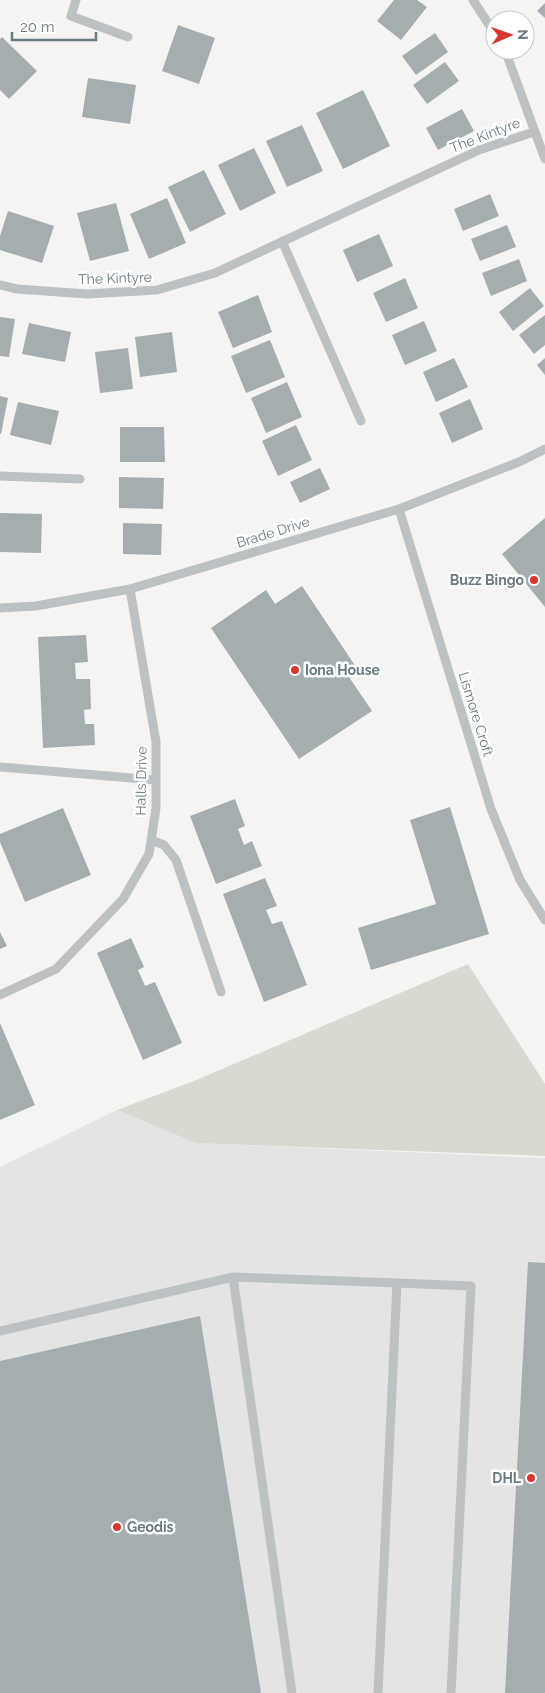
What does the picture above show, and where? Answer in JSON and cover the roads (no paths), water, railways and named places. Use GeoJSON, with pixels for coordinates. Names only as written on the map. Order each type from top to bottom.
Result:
{"type":"FeatureCollection","features":[{"type":"Feature","properties":{"kind":"street"},"geometry":{"type":"LineString","coordinates":[[76,0],[71,16],[128,37]]}},
{"type":"Feature","properties":{"kind":"street"},"geometry":{"type":"LineString","coordinates":[[473,0],[485,19]]}},
{"type":"Feature","properties":{"kind":"street"},"geometry":{"type":"LineString","coordinates":[[509,60],[545,159]]}},
{"type":"Feature","properties":{"kind":"street","name":"The Kintyre"},"geometry":{"type":"LineString","coordinates":[[0,285],[17,289],[87,294],[157,290],[215,274],[479,150],[534,132]]}},
{"type":"Feature","properties":{"kind":"street"},"geometry":{"type":"LineString","coordinates":[[282,241],[361,421]]}},
{"type":"Feature","properties":{"kind":"street","name":"Brade Drive"},"geometry":{"type":"LineString","coordinates":[[0,608],[36,606],[130,589],[399,509],[518,462],[545,449]]}},
{"type":"Feature","properties":{"kind":"street"},"geometry":{"type":"LineString","coordinates":[[0,476],[80,479]]}},
{"type":"Feature","properties":{"kind":"street","name":"Lismore Croft"},"geometry":{"type":"LineString","coordinates":[[399,509],[491,809],[520,880],[545,920]]}},
{"type":"Feature","properties":{"kind":"street","name":"Halls Drive"},"geometry":{"type":"LineString","coordinates":[[0,995],[56,969],[124,899],[149,854],[156,808],[156,742],[130,589]]}},
{"type":"Feature","properties":{"kind":"street"},"geometry":{"type":"LineString","coordinates":[[0,767],[156,780]]}},
{"type":"Feature","properties":{"kind":"street"},"geometry":{"type":"LineString","coordinates":[[151,840],[164,845],[176,860],[221,992]]}},
{"type":"Feature","properties":{"kind":"street"},"geometry":{"type":"LineString","coordinates":[[232,1277],[292,1693]]}},
{"type":"Feature","properties":{"kind":"street"},"geometry":{"type":"LineString","coordinates":[[0,1331],[232,1277],[471,1286],[451,1693]]}},
{"type":"Feature","properties":{"kind":"street"},"geometry":{"type":"LineString","coordinates":[[378,1693],[397,1283]]}},
{"type":"Feature","properties":{"kind":"place","name":"Buzz Bingo"},"geometry":{"type":"Point","coordinates":[534,580]}},
{"type":"Feature","properties":{"kind":"place","name":"Iona House"},"geometry":{"type":"Point","coordinates":[295,670]}},
{"type":"Feature","properties":{"kind":"place","name":"DHL"},"geometry":{"type":"Point","coordinates":[531,1478]}},
{"type":"Feature","properties":{"kind":"place","name":"Geodis"},"geometry":{"type":"Point","coordinates":[117,1527]}}]}
